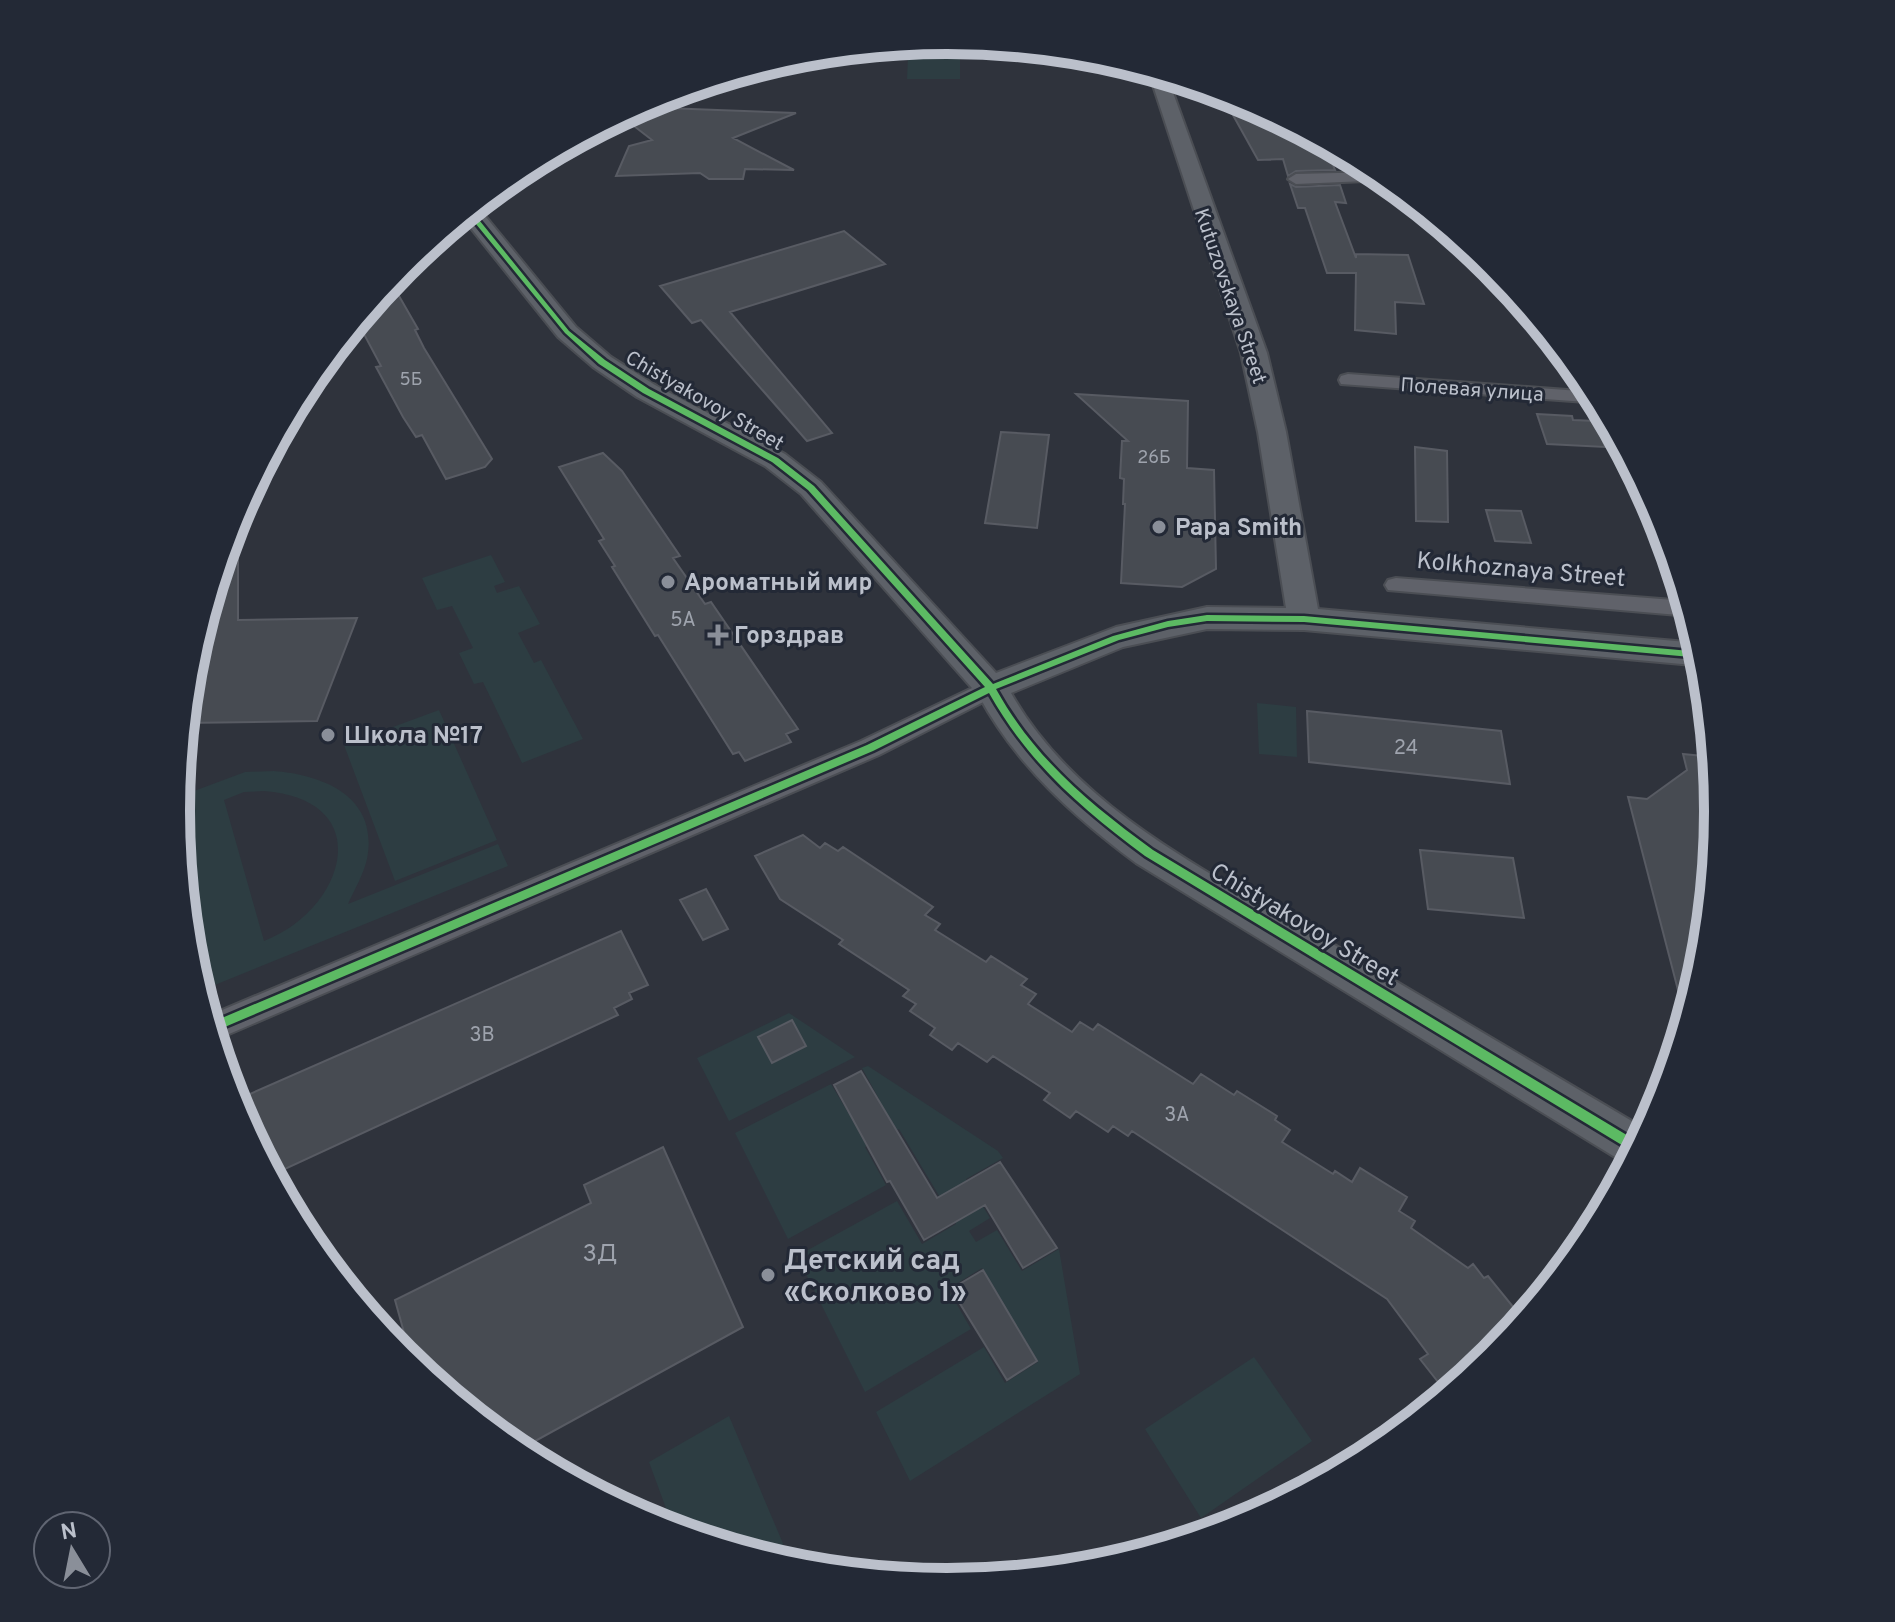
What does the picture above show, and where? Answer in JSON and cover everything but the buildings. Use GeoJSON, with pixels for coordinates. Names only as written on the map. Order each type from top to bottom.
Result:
{"type":"FeatureCollection","features":[{"type":"Feature","properties":{"kind":"street","name":"Kutuzovskaya Street"},"geometry":{"type":"LineString","coordinates":[[1160,85],[1254,353],[1272,432],[1304,619]]}},
{"type":"Feature","properties":{"kind":"street"},"geometry":{"type":"LineString","coordinates":[[1296,179],[1361,178]]}},
{"type":"Feature","properties":{"kind":"street","name":"Chistyakovoy Street"},"geometry":{"type":"LineString","coordinates":[[476,219],[567,332],[602,362],[646,391],[775,460],[811,488],[991,688],[1008,722],[1059,780],[1092,811],[1149,853],[1628,1142]]}},
{"type":"Feature","properties":{"kind":"street","name":"Полевая улица"},"geometry":{"type":"LineString","coordinates":[[1348,380],[1581,397]]}},
{"type":"Feature","properties":{"kind":"street","name":"Kolkhoznaya Street"},"geometry":{"type":"LineString","coordinates":[[1396,585],[1677,608]]}},
{"type":"Feature","properties":{"kind":"street"},"geometry":{"type":"LineString","coordinates":[[221,1024],[870,748],[991,688],[1116,638],[1168,624],[1207,618],[1304,619],[1688,654]]}},
{"type":"Feature","properties":{"kind":"shaded area"},"geometry":{"type":"Polygon","coordinates":[[[908,57],[960,58],[960,79],[907,79],[908,57]]]}},
{"type":"Feature","properties":{"kind":"shaded area"},"geometry":{"type":"Polygon","coordinates":[[[491,555],[505,582],[494,586],[497,593],[519,586],[540,624],[518,633],[534,663],[541,660],[583,739],[522,763],[483,682],[474,684],[459,653],[473,648],[452,606],[437,610],[422,578],[491,555]]]}},
{"type":"Feature","properties":{"kind":"shaded area"},"geometry":{"type":"Polygon","coordinates":[[[1257,703],[1296,707],[1297,757],[1259,754],[1257,703]]]}},
{"type":"Feature","properties":{"kind":"shaded area"},"geometry":{"type":"Polygon","coordinates":[[[439,710],[497,840],[395,881],[344,745],[439,710]]]}},
{"type":"Feature","properties":{"kind":"shaded area"},"geometry":{"type":"Polygon","coordinates":[[[274,771],[311,778],[344,793],[365,820],[368,838],[367,859],[348,904],[498,844],[508,866],[211,986],[197,910],[191,792],[245,772],[274,771]],[[264,791],[244,792],[224,800],[264,941],[292,926],[314,906],[330,882],[338,858],[336,834],[324,814],[300,799],[264,791]]]}},
{"type":"Feature","properties":{"kind":"shaded area"},"geometry":{"type":"Polygon","coordinates":[[[789,1013],[855,1057],[729,1121],[697,1058],[789,1013]],[[791,1020],[773,1063],[806,1046],[791,1020]]]}},
{"type":"Feature","properties":{"kind":"shaded area"},"geometry":{"type":"Polygon","coordinates":[[[868,1066],[998,1151],[1003,1158],[966,1179],[990,1218],[969,1231],[976,1242],[997,1230],[1022,1271],[1059,1249],[1080,1374],[910,1481],[876,1412],[984,1347],[1005,1383],[1038,1362],[982,1268],[948,1289],[971,1329],[865,1392],[797,1256],[897,1201],[922,1244],[956,1224],[899,1129],[865,1147],[886,1185],[788,1239],[735,1133],[831,1084],[849,1114],[879,1099],[862,1068],[868,1066]]]}},
{"type":"Feature","properties":{"kind":"shaded area"},"geometry":{"type":"Polygon","coordinates":[[[1254,1357],[1312,1441],[1201,1518],[1145,1429],[1254,1357]]]}},
{"type":"Feature","properties":{"kind":"shaded area"},"geometry":{"type":"Polygon","coordinates":[[[729,1416],[786,1550],[704,1528],[668,1514],[649,1462],[729,1416]]]}},
{"type":"Feature","properties":{"kind":"cycle path"},"geometry":{"type":"LineString","coordinates":[[476,219],[567,332],[602,362],[646,391],[775,460],[811,488],[991,688],[1005,714],[1040,759],[1103,818],[1149,853],[1628,1142]]}},
{"type":"Feature","properties":{"kind":"cycle path"},"geometry":{"type":"LineString","coordinates":[[221,1024],[870,748],[991,688],[1116,638],[1168,624],[1207,618],[1304,619],[1688,654]]}},
{"type":"Feature","properties":{"kind":"place","name":"Papa Smith"},"geometry":{"type":"Point","coordinates":[1159,527]}},
{"type":"Feature","properties":{"kind":"place","name":"Ароматный мир"},"geometry":{"type":"Point","coordinates":[668,582]}},
{"type":"Feature","properties":{"kind":"place","name":"Горздрав"},"geometry":{"type":"Point","coordinates":[718,635]}},
{"type":"Feature","properties":{"kind":"place","name":"Школа №17"},"geometry":{"type":"Point","coordinates":[328,735]}},
{"type":"Feature","properties":{"kind":"place","name":"Детский сад «Сколково 1»"},"geometry":{"type":"Point","coordinates":[768,1275]}}]}
